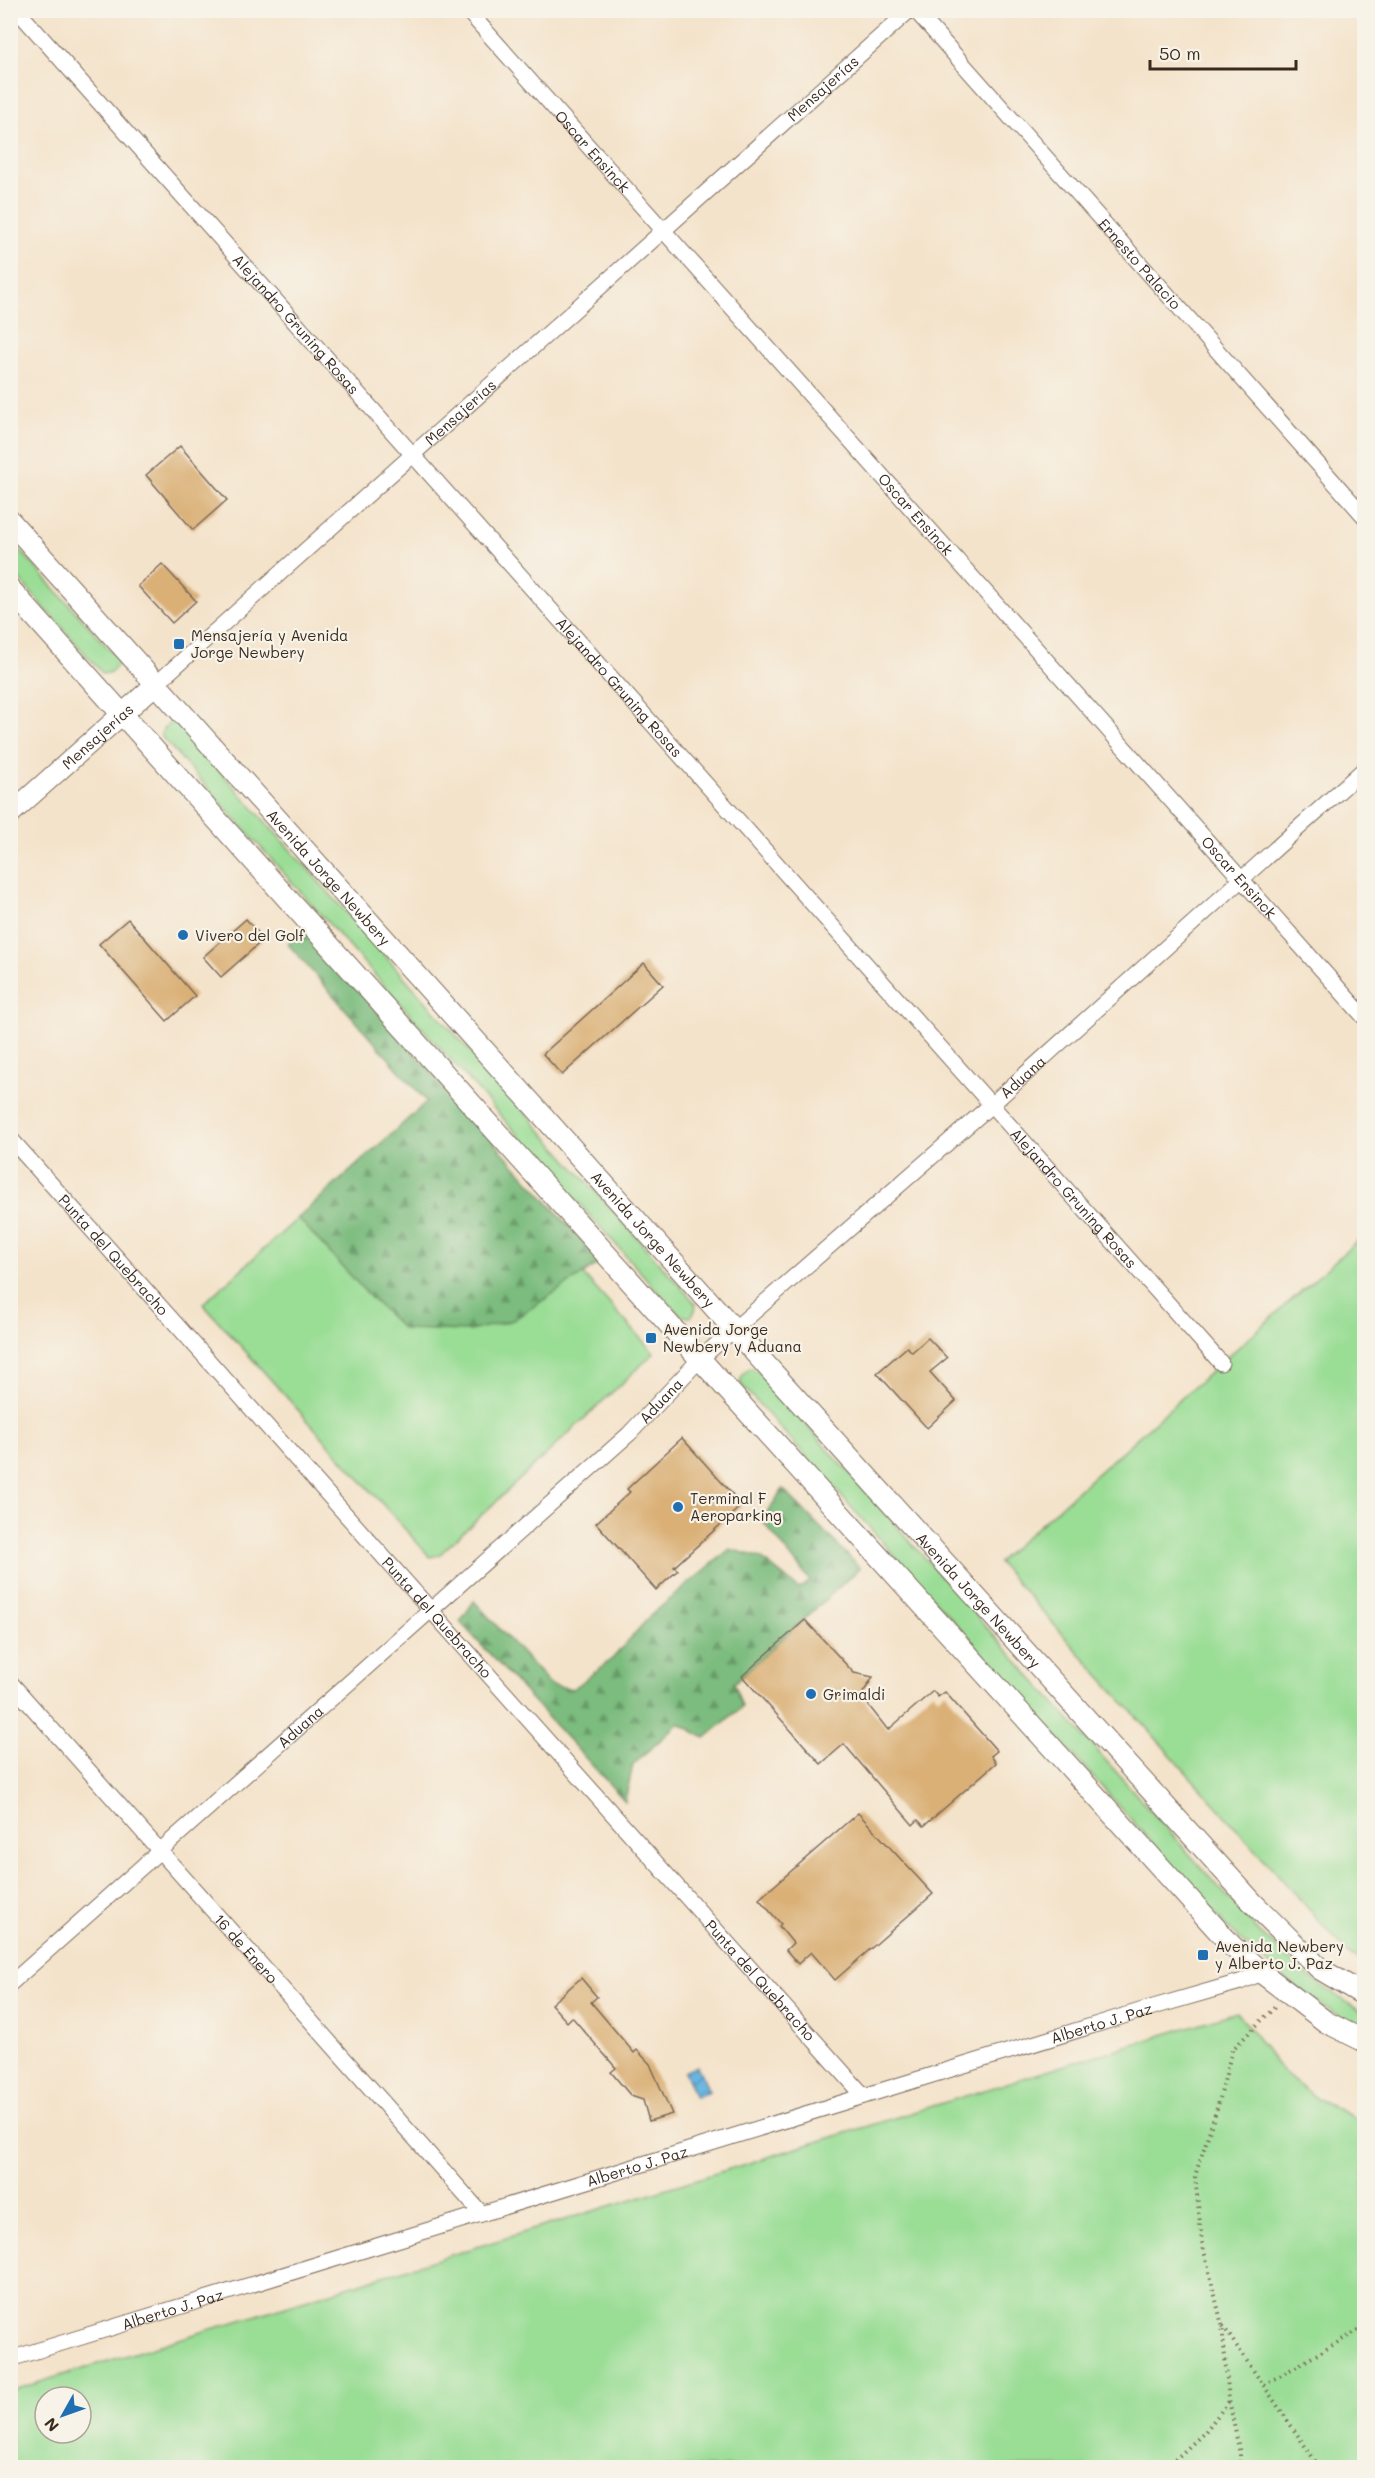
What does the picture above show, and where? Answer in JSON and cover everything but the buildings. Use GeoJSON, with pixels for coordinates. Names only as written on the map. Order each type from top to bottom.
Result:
{"type":"FeatureCollection","features":[{"type":"Feature","properties":{"kind":"main road","name":"Avenida Jorge Newbery"},"geometry":{"type":"LineString","coordinates":[[10,521],[734,1329],[1253,1903],[1320,1969],[1363,1995]]}},
{"type":"Feature","properties":{"kind":"main road"},"geometry":{"type":"LineString","coordinates":[[10,589],[700,1359],[1232,1946],[1326,2022],[1365,2041]]}},
{"type":"Feature","properties":{"kind":"street","name":"Alejandro Gruning Rosas"},"geometry":{"type":"LineString","coordinates":[[17,10],[1221,1363]]}},
{"type":"Feature","properties":{"kind":"street","name":"Oscar Ensinck"},"geometry":{"type":"LineString","coordinates":[[466,10],[1365,1017]]}},
{"type":"Feature","properties":{"kind":"street","name":"Mensajerías"},"geometry":{"type":"LineString","coordinates":[[10,814],[912,10]]}},
{"type":"Feature","properties":{"kind":"street","name":"Ernesto Palacio"},"geometry":{"type":"LineString","coordinates":[[912,10],[1365,516]]}},
{"type":"Feature","properties":{"kind":"street","name":"Aduana"},"geometry":{"type":"LineString","coordinates":[[10,1984],[629,1434],[700,1359],[991,1105],[1365,769]]}},
{"type":"Feature","properties":{"kind":"street","name":"Punta del Quebracho"},"geometry":{"type":"LineString","coordinates":[[10,1138],[864,2096]]}},
{"type":"Feature","properties":{"kind":"street","name":"16 de Enero"},"geometry":{"type":"LineString","coordinates":[[10,1682],[482,2214]]}},
{"type":"Feature","properties":{"kind":"street","name":"Alberto J. Paz"},"geometry":{"type":"LineString","coordinates":[[10,2359],[1240,1982],[1262,1972]]}},
{"type":"Feature","properties":{"kind":"path"},"geometry":{"type":"LineString","coordinates":[[1240,2468],[1240,2454],[1229,2400],[1222,2325],[1202,2242],[1195,2176],[1219,2102],[1232,2050],[1288,1993]]}},
{"type":"Feature","properties":{"kind":"path"},"geometry":{"type":"LineString","coordinates":[[1222,2325],[1320,2468]]}},
{"type":"Feature","properties":{"kind":"path"},"geometry":{"type":"LineString","coordinates":[[1263,2385],[1365,2327]]}},
{"type":"Feature","properties":{"kind":"path"},"geometry":{"type":"LineString","coordinates":[[1166,2468],[1205,2432],[1229,2400]]}},
{"type":"Feature","properties":{"kind":"green space"},"geometry":{"type":"Polygon","coordinates":[[[10,539],[118,659],[118,665],[111,672],[103,674],[11,570],[10,539]]]}},
{"type":"Feature","properties":{"kind":"green space"},"geometry":{"type":"Polygon","coordinates":[[[171,722],[179,725],[696,1304],[695,1311],[690,1317],[682,1316],[669,1304],[161,736],[163,729],[171,722]]]}},
{"type":"Feature","properties":{"kind":"green space"},"geometry":{"type":"Polygon","coordinates":[[[303,928],[601,1262],[513,1320],[470,1331],[403,1329],[372,1299],[298,1218],[427,1102],[288,944],[303,928]]]}},
{"type":"Feature","properties":{"kind":"green space"},"geometry":{"type":"Polygon","coordinates":[[[427,1102],[654,1353],[439,1555],[430,1557],[203,1304],[427,1102]]]}},
{"type":"Feature","properties":{"kind":"green space"},"geometry":{"type":"Polygon","coordinates":[[[1364,1235],[1364,1963],[1349,1954],[998,1562],[1364,1235]]]}},
{"type":"Feature","properties":{"kind":"green space"},"geometry":{"type":"Polygon","coordinates":[[[750,1368],[758,1371],[1259,1932],[1309,1977],[1364,2014],[1364,2030],[1328,2009],[1294,1985],[1231,1931],[740,1383],[742,1375],[750,1368]]]}},
{"type":"Feature","properties":{"kind":"green space"},"geometry":{"type":"Polygon","coordinates":[[[783,1489],[860,1568],[734,1683],[742,1707],[705,1738],[679,1723],[633,1765],[625,1801],[460,1622],[474,1601],[551,1685],[573,1689],[613,1658],[651,1615],[730,1549],[761,1558],[799,1589],[810,1581],[762,1520],[783,1489]]]}},
{"type":"Feature","properties":{"kind":"green space"},"geometry":{"type":"Polygon","coordinates":[[[1237,2012],[1282,2071],[1315,2097],[1364,2123],[1364,2467],[11,2467],[11,2391],[1237,2012]]]}},
{"type":"Feature","properties":{"kind":"water"},"geometry":{"type":"Polygon","coordinates":[[[697,2066],[709,2091],[696,2097],[684,2072],[697,2066]]]}},
{"type":"Feature","properties":{"kind":"place","name":"Mensajería y Avenida Jorge Newbery"},"geometry":{"type":"Point","coordinates":[179,644]}},
{"type":"Feature","properties":{"kind":"place","name":"Vivero del Golf"},"geometry":{"type":"Point","coordinates":[183,935]}},
{"type":"Feature","properties":{"kind":"place","name":"Avenida Jorge Newbery y Aduana"},"geometry":{"type":"Point","coordinates":[651,1338]}},
{"type":"Feature","properties":{"kind":"place","name":"Terminal F Aeroparking"},"geometry":{"type":"Point","coordinates":[678,1507]}},
{"type":"Feature","properties":{"kind":"place","name":"Grimaldi"},"geometry":{"type":"Point","coordinates":[811,1694]}},
{"type":"Feature","properties":{"kind":"place","name":"Avenida Newbery y Alberto J. Paz"},"geometry":{"type":"Point","coordinates":[1203,1955]}}]}
